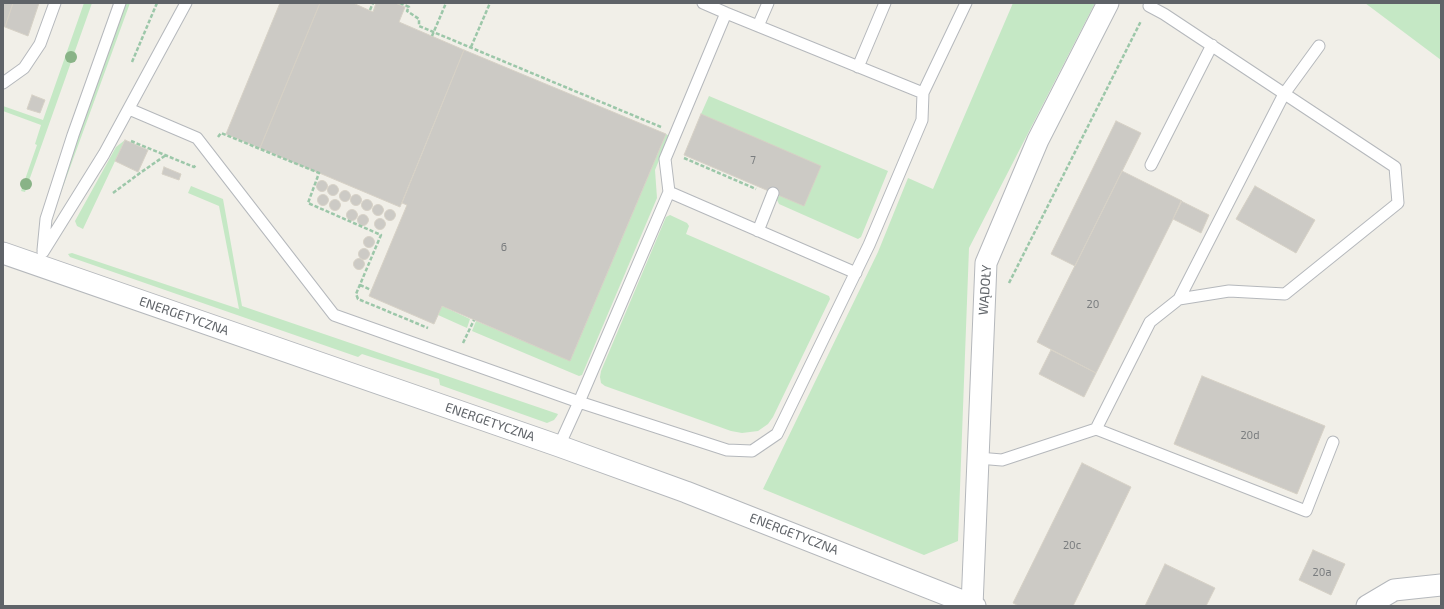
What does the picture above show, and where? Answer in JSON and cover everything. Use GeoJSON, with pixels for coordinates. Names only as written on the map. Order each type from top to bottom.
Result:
{"type":"FeatureCollection","features":[{"type":"Feature","properties":{"kind":"street","name":"WĄDOŁY"},"geometry":{"type":"LineString","coordinates":[[973,606],[986,263],[1038,140],[1108,3]]}},
{"type":"Feature","properties":{"kind":"street","name":"ENERGETYCZNA"},"geometry":{"type":"LineString","coordinates":[[3,253],[40,258],[694,495],[973,606]]}},
{"type":"Feature","properties":{"kind":"street"},"geometry":{"type":"LineString","coordinates":[[1367,606],[1394,590],[1441,585]]}},
{"type":"Feature","properties":{"kind":"lane"},"geometry":{"type":"LineString","coordinates":[[3,83],[24,68],[40,44],[55,3]]}},
{"type":"Feature","properties":{"kind":"lane"},"geometry":{"type":"LineString","coordinates":[[40,258],[46,219],[73,135],[120,3]]}},
{"type":"Feature","properties":{"kind":"lane"},"geometry":{"type":"LineString","coordinates":[[40,258],[115,134],[186,3]]}},
{"type":"Feature","properties":{"kind":"lane"},"geometry":{"type":"LineString","coordinates":[[703,3],[726,14],[923,93]]}},
{"type":"Feature","properties":{"kind":"lane"},"geometry":{"type":"LineString","coordinates":[[758,26],[768,3]]}},
{"type":"Feature","properties":{"kind":"lane"},"geometry":{"type":"LineString","coordinates":[[858,67],[884,3]]}},
{"type":"Feature","properties":{"kind":"lane"},"geometry":{"type":"LineString","coordinates":[[129,109],[197,138],[334,315],[579,402],[727,450],[752,451],[777,434],[856,273],[922,120],[923,93],[966,3]]}},
{"type":"Feature","properties":{"kind":"lane"},"geometry":{"type":"LineString","coordinates":[[1149,6],[1212,45],[1395,167],[1398,203],[1285,294],[1230,291],[1179,300]]}},
{"type":"Feature","properties":{"kind":"lane"},"geometry":{"type":"LineString","coordinates":[[559,446],[669,192],[665,159],[726,14]]}},
{"type":"Feature","properties":{"kind":"lane"},"geometry":{"type":"LineString","coordinates":[[1151,165],[1212,45]]}},
{"type":"Feature","properties":{"kind":"lane"},"geometry":{"type":"LineString","coordinates":[[1096,429],[1150,322],[1179,300],[1284,94],[1319,46]]}},
{"type":"Feature","properties":{"kind":"lane"},"geometry":{"type":"LineString","coordinates":[[669,192],[856,273]]}},
{"type":"Feature","properties":{"kind":"lane"},"geometry":{"type":"LineString","coordinates":[[758,231],[768,192]]}},
{"type":"Feature","properties":{"kind":"lane"},"geometry":{"type":"LineString","coordinates":[[978,458],[1002,460],[1096,429],[1306,511],[1333,442]]}},
{"type":"Feature","properties":{"kind":"path"},"geometry":{"type":"LineString","coordinates":[[130,66],[157,3]]}},
{"type":"Feature","properties":{"kind":"path"},"geometry":{"type":"LineString","coordinates":[[370,10],[373,3]]}},
{"type":"Feature","properties":{"kind":"path"},"geometry":{"type":"LineString","coordinates":[[400,3],[409,7],[407,11],[419,18],[419,26],[676,133]]}},
{"type":"Feature","properties":{"kind":"path"},"geometry":{"type":"LineString","coordinates":[[432,36],[446,3]]}},
{"type":"Feature","properties":{"kind":"path"},"geometry":{"type":"LineString","coordinates":[[471,47],[490,3]]}},
{"type":"Feature","properties":{"kind":"path"},"geometry":{"type":"LineString","coordinates":[[1008,284],[1149,6]]}},
{"type":"Feature","properties":{"kind":"path"},"geometry":{"type":"LineString","coordinates":[[115,134],[194,167],[221,133],[319,173],[308,203],[381,235],[356,294],[358,299],[429,328]]}},
{"type":"Feature","properties":{"kind":"path"},"geometry":{"type":"LineString","coordinates":[[113,193],[166,156]]}},
{"type":"Feature","properties":{"kind":"path"},"geometry":{"type":"LineString","coordinates":[[681,157],[768,192]]}},
{"type":"Feature","properties":{"kind":"path"},"geometry":{"type":"LineString","coordinates":[[360,285],[371,290]]}},
{"type":"Feature","properties":{"kind":"path"},"geometry":{"type":"LineString","coordinates":[[457,340],[464,343],[474,320]]}},
{"type":"Feature","properties":{"kind":"green space"},"geometry":{"type":"Polygon","coordinates":[[[84,3],[92,3],[25,192],[21,191],[37,145],[35,144],[41,125],[3,111],[3,106],[43,120],[84,3]]]}},
{"type":"Feature","properties":{"kind":"green space"},"geometry":{"type":"Polygon","coordinates":[[[125,3],[130,3],[56,206],[77,136],[125,3]]]}},
{"type":"Feature","properties":{"kind":"green space"},"geometry":{"type":"Polygon","coordinates":[[[1013,3],[1095,3],[969,248],[958,541],[924,555],[763,489],[878,252],[908,178],[933,189],[1013,3]]]}},
{"type":"Feature","properties":{"kind":"green space"},"geometry":{"type":"Polygon","coordinates":[[[1365,3],[1441,3],[1441,60],[1365,3]]]}},
{"type":"Feature","properties":{"kind":"green space"},"geometry":{"type":"Polygon","coordinates":[[[709,96],[888,171],[861,237],[858,239],[779,204],[777,200],[779,195],[701,114],[709,96]]]}},
{"type":"Feature","properties":{"kind":"green space"},"geometry":{"type":"Polygon","coordinates":[[[666,134],[669,136],[655,170],[657,198],[582,375],[579,376],[472,331],[476,321],[570,360],[666,134]]]}},
{"type":"Feature","properties":{"kind":"green space"},"geometry":{"type":"Polygon","coordinates":[[[125,140],[83,229],[77,226],[75,221],[116,147],[125,140]]]}},
{"type":"Feature","properties":{"kind":"green space"},"geometry":{"type":"Polygon","coordinates":[[[191,186],[223,199],[242,306],[558,414],[557,416],[554,420],[547,423],[440,385],[439,379],[362,354],[358,357],[70,257],[68,254],[72,253],[239,309],[219,206],[188,193],[191,186]]]}},
{"type":"Feature","properties":{"kind":"green space"},"geometry":{"type":"Polygon","coordinates":[[[670,215],[687,223],[689,226],[686,234],[829,296],[830,299],[773,417],[768,424],[758,431],[742,433],[731,431],[605,386],[601,383],[601,371],[666,217],[670,215]]]}},
{"type":"Feature","properties":{"kind":"green space"},"geometry":{"type":"Polygon","coordinates":[[[442,306],[470,319],[467,328],[438,315],[442,306]]]}},
{"type":"Feature","properties":{"kind":"building"},"geometry":{"type":"Polygon","coordinates":[[[3,3],[13,3],[5,27],[3,26],[3,3]]]}},
{"type":"Feature","properties":{"kind":"building"},"geometry":{"type":"Polygon","coordinates":[[[13,3],[39,3],[28,36],[5,27],[13,3]]]}},
{"type":"Feature","properties":{"kind":"building"},"geometry":{"type":"Polygon","coordinates":[[[280,3],[320,3],[260,148],[226,134],[280,3]]]}},
{"type":"Feature","properties":{"kind":"building"},"geometry":{"type":"Polygon","coordinates":[[[320,3],[353,3],[373,12],[376,3],[395,3],[405,7],[399,22],[464,50],[400,207],[260,148],[320,3]]]}},
{"type":"Feature","properties":{"kind":"building"},"geometry":{"type":"Polygon","coordinates":[[[464,50],[666,134],[570,361],[442,306],[434,324],[369,296],[407,205],[402,203],[464,50]]]}},
{"type":"Feature","properties":{"kind":"building"},"geometry":{"type":"Polygon","coordinates":[[[32,95],[45,100],[40,113],[27,109],[32,95]]]}},
{"type":"Feature","properties":{"kind":"building"},"geometry":{"type":"Polygon","coordinates":[[[701,114],[821,166],[804,206],[684,155],[701,114]]]}},
{"type":"Feature","properties":{"kind":"building"},"geometry":{"type":"Polygon","coordinates":[[[1116,121],[1141,133],[1075,266],[1051,254],[1116,121]]]}},
{"type":"Feature","properties":{"kind":"building"},"geometry":{"type":"Polygon","coordinates":[[[125,140],[148,150],[138,172],[115,161],[125,140]]]}},
{"type":"Feature","properties":{"kind":"building"},"geometry":{"type":"Polygon","coordinates":[[[164,167],[181,174],[179,180],[162,174],[164,167]]]}},
{"type":"Feature","properties":{"kind":"building"},"geometry":{"type":"Polygon","coordinates":[[[1122,171],[1182,201],[1096,373],[1037,342],[1122,171]]]}},
{"type":"Feature","properties":{"kind":"building"},"geometry":{"type":"Polygon","coordinates":[[[320,181],[324,181],[326,182],[326,190],[320,191],[317,188],[317,184],[320,181]]]}},
{"type":"Feature","properties":{"kind":"building"},"geometry":{"type":"Polygon","coordinates":[[[331,185],[335,185],[337,186],[337,194],[331,195],[328,192],[328,188],[331,185]]]}},
{"type":"Feature","properties":{"kind":"building"},"geometry":{"type":"Polygon","coordinates":[[[1255,186],[1315,220],[1296,253],[1236,219],[1255,186]]]}},
{"type":"Feature","properties":{"kind":"building"},"geometry":{"type":"Polygon","coordinates":[[[343,191],[347,191],[349,192],[349,200],[343,201],[340,198],[340,194],[343,191]]]}},
{"type":"Feature","properties":{"kind":"building"},"geometry":{"type":"Polygon","coordinates":[[[321,195],[325,195],[327,196],[327,204],[321,205],[318,202],[318,198],[321,195]]]}},
{"type":"Feature","properties":{"kind":"building"},"geometry":{"type":"Polygon","coordinates":[[[354,195],[358,195],[360,196],[360,204],[354,205],[351,202],[351,198],[354,195]]]}},
{"type":"Feature","properties":{"kind":"building"},"geometry":{"type":"Polygon","coordinates":[[[333,200],[337,200],[339,201],[339,209],[333,210],[330,207],[330,203],[333,200]]]}},
{"type":"Feature","properties":{"kind":"building"},"geometry":{"type":"Polygon","coordinates":[[[365,200],[369,200],[371,201],[371,209],[365,210],[362,207],[362,203],[365,200]]]}},
{"type":"Feature","properties":{"kind":"building"},"geometry":{"type":"Polygon","coordinates":[[[1181,201],[1209,215],[1201,233],[1173,219],[1181,201]]]}},
{"type":"Feature","properties":{"kind":"building"},"geometry":{"type":"Polygon","coordinates":[[[376,205],[380,205],[382,206],[382,214],[376,215],[373,212],[373,208],[376,205]]]}},
{"type":"Feature","properties":{"kind":"building"},"geometry":{"type":"Polygon","coordinates":[[[350,210],[354,210],[356,211],[356,219],[350,220],[347,217],[347,213],[350,210]]]}},
{"type":"Feature","properties":{"kind":"building"},"geometry":{"type":"Polygon","coordinates":[[[388,210],[392,210],[394,211],[394,219],[388,220],[385,217],[385,213],[388,210]]]}},
{"type":"Feature","properties":{"kind":"building"},"geometry":{"type":"Polygon","coordinates":[[[361,215],[365,215],[367,216],[367,224],[361,225],[358,222],[358,218],[361,215]]]}},
{"type":"Feature","properties":{"kind":"building"},"geometry":{"type":"Polygon","coordinates":[[[378,219],[382,219],[384,220],[384,228],[378,229],[375,226],[375,222],[378,219]]]}},
{"type":"Feature","properties":{"kind":"building"},"geometry":{"type":"Polygon","coordinates":[[[367,237],[371,237],[373,238],[373,246],[367,247],[364,244],[364,240],[367,237]]]}},
{"type":"Feature","properties":{"kind":"building"},"geometry":{"type":"Polygon","coordinates":[[[362,249],[366,249],[368,250],[368,258],[362,259],[359,256],[359,252],[362,249]]]}},
{"type":"Feature","properties":{"kind":"building"},"geometry":{"type":"Polygon","coordinates":[[[357,259],[361,259],[363,260],[363,268],[357,269],[354,266],[354,262],[357,259]]]}},
{"type":"Feature","properties":{"kind":"building"},"geometry":{"type":"Polygon","coordinates":[[[1051,350],[1096,373],[1084,397],[1039,374],[1051,350]]]}},
{"type":"Feature","properties":{"kind":"building"},"geometry":{"type":"Polygon","coordinates":[[[1202,376],[1325,426],[1297,494],[1174,444],[1202,376]]]}},
{"type":"Feature","properties":{"kind":"building"},"geometry":{"type":"Polygon","coordinates":[[[1082,463],[1131,487],[1073,606],[1019,606],[1013,603],[1082,463]]]}},
{"type":"Feature","properties":{"kind":"building"},"geometry":{"type":"Polygon","coordinates":[[[1313,550],[1345,564],[1331,595],[1299,580],[1313,550]]]}},
{"type":"Feature","properties":{"kind":"building"},"geometry":{"type":"Polygon","coordinates":[[[1165,564],[1215,588],[1206,606],[1145,606],[1165,564]]]}}]}
